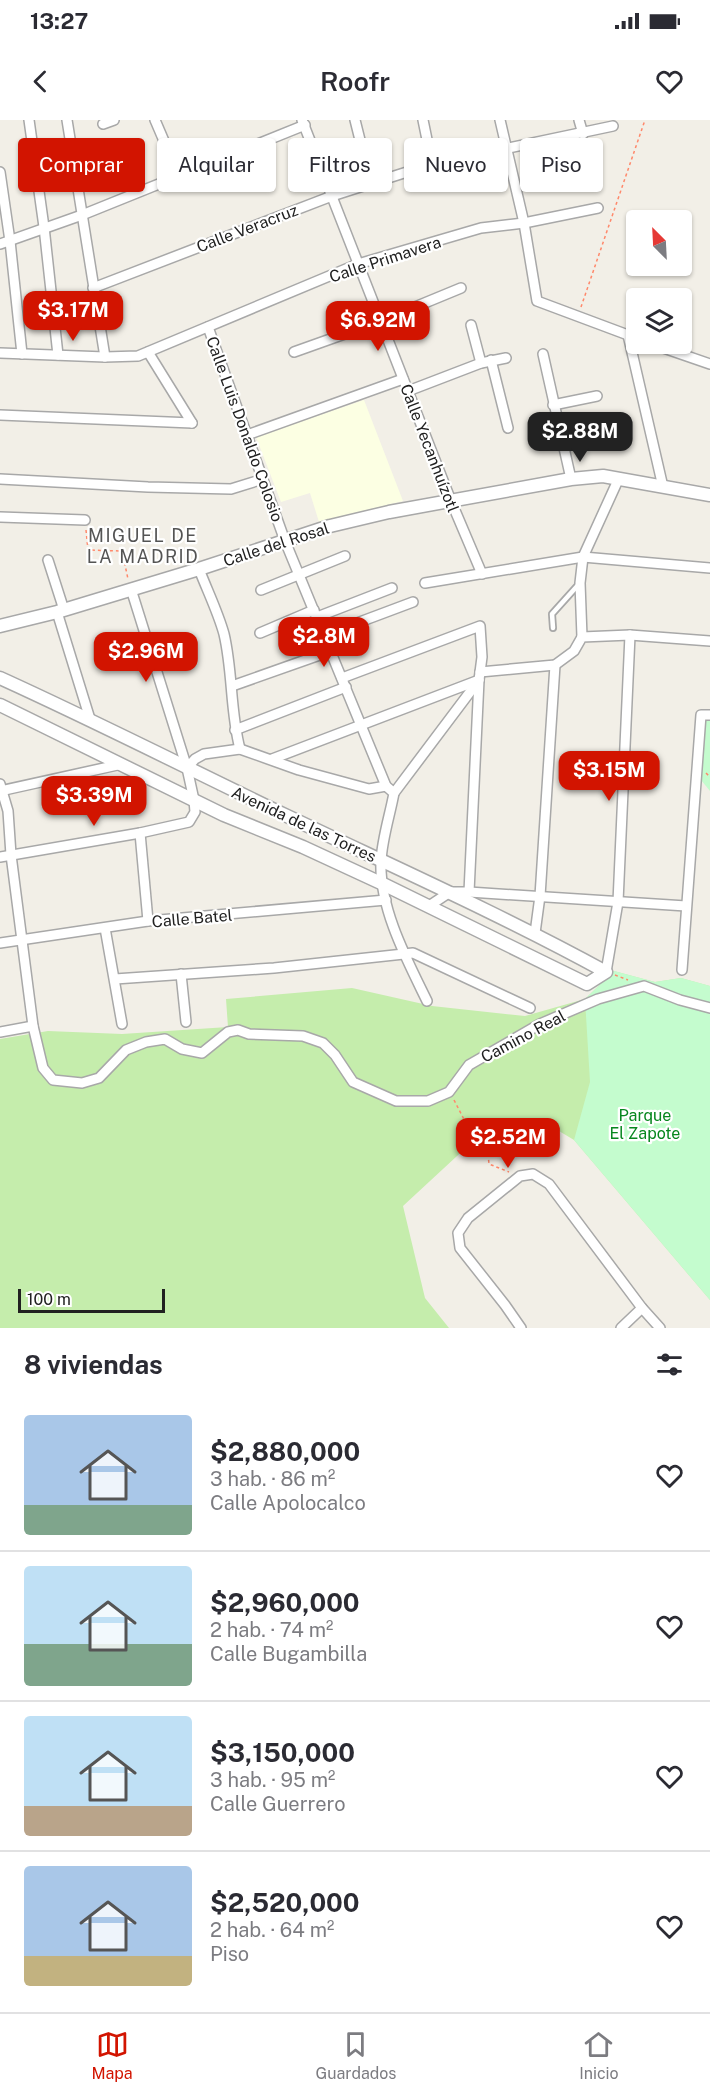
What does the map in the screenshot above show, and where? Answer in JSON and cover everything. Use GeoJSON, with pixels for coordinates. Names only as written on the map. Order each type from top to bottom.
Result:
{"type":"FeatureCollection","features":[{"type":"Feature","properties":{"kind":"street"},"geometry":{"type":"LineString","coordinates":[[29,120],[58,355]]}},
{"type":"Feature","properties":{"kind":"street"},"geometry":{"type":"LineString","coordinates":[[68,120],[71,138]]}},
{"type":"Feature","properties":{"kind":"street"},"geometry":{"type":"LineString","coordinates":[[103,124],[114,120]]}},
{"type":"Feature","properties":{"kind":"street"},"geometry":{"type":"LineString","coordinates":[[155,120],[163,138]]}},
{"type":"Feature","properties":{"kind":"street"},"geometry":{"type":"LineString","coordinates":[[355,120],[359,138]]}},
{"type":"Feature","properties":{"kind":"street"},"geometry":{"type":"LineString","coordinates":[[423,120],[427,138]]}},
{"type":"Feature","properties":{"kind":"street"},"geometry":{"type":"LineString","coordinates":[[500,120],[504,138]]}},
{"type":"Feature","properties":{"kind":"street"},"geometry":{"type":"LineString","coordinates":[[579,120],[583,134]]}},
{"type":"Feature","properties":{"kind":"street"},"geometry":{"type":"LineString","coordinates":[[268,138],[303,123]]}},
{"type":"Feature","properties":{"kind":"street","name":"Calle Yecanhuízotl"},"geometry":{"type":"LineString","coordinates":[[303,123],[450,501],[482,574]]}},
{"type":"Feature","properties":{"kind":"street","name":"Calle Veracruz"},"geometry":{"type":"LineString","coordinates":[[508,149],[613,126]]}},
{"type":"Feature","properties":{"kind":"street"},"geometry":{"type":"LineString","coordinates":[[508,153],[524,223],[537,301],[626,334]]}},
{"type":"Feature","properties":{"kind":"street"},"geometry":{"type":"LineString","coordinates":[[0,172],[22,354]]}},
{"type":"Feature","properties":{"kind":"street"},"geometry":{"type":"LineString","coordinates":[[0,244],[157,185]]}},
{"type":"Feature","properties":{"kind":"street"},"geometry":{"type":"LineString","coordinates":[[79,192],[105,357]]}},
{"type":"Feature","properties":{"kind":"street","name":"Calle Veracruz"},"geometry":{"type":"LineString","coordinates":[[93,288],[345,192]]}},
{"type":"Feature","properties":{"kind":"street","name":"Calle Primavera"},"geometry":{"type":"LineString","coordinates":[[0,353],[138,356],[358,264],[481,228],[524,223],[598,208]]}},
{"type":"Feature","properties":{"kind":"street"},"geometry":{"type":"LineString","coordinates":[[294,352],[381,321],[461,288]]}},
{"type":"Feature","properties":{"kind":"street"},"geometry":{"type":"LineString","coordinates":[[471,325],[481,363]]}},
{"type":"Feature","properties":{"kind":"street","name":"Calle Luis Donaldo Colosio"},"geometry":{"type":"LineString","coordinates":[[208,327],[285,541],[361,726],[390,789]]}},
{"type":"Feature","properties":{"kind":"street"},"geometry":{"type":"LineString","coordinates":[[0,414],[192,423],[148,352]]}},
{"type":"Feature","properties":{"kind":"street"},"geometry":{"type":"LineString","coordinates":[[543,354],[571,479]]}},
{"type":"Feature","properties":{"kind":"street"},"geometry":{"type":"LineString","coordinates":[[636,354],[663,487]]}},
{"type":"Feature","properties":{"kind":"street"},"geometry":{"type":"LineString","coordinates":[[681,354],[710,364]]}},
{"type":"Feature","properties":{"kind":"street"},"geometry":{"type":"LineString","coordinates":[[408,391],[481,363],[506,358]]}},
{"type":"Feature","properties":{"kind":"street"},"geometry":{"type":"LineString","coordinates":[[491,360],[508,428]]}},
{"type":"Feature","properties":{"kind":"street"},"geometry":{"type":"LineString","coordinates":[[247,435],[403,379]]}},
{"type":"Feature","properties":{"kind":"street"},"geometry":{"type":"LineString","coordinates":[[553,405],[597,396]]}},
{"type":"Feature","properties":{"kind":"street","name":"Calle del Rosal"},"geometry":{"type":"LineString","coordinates":[[0,626],[60,611],[199,569],[330,525],[389,512],[571,479],[603,476],[710,495]]}},
{"type":"Feature","properties":{"kind":"street"},"geometry":{"type":"LineString","coordinates":[[272,759],[361,726],[479,676],[555,665],[574,651],[582,638],[580,583],[583,557],[619,478]]}},
{"type":"Feature","properties":{"kind":"street"},"geometry":{"type":"LineString","coordinates":[[0,479],[231,489],[263,479]]}},
{"type":"Feature","properties":{"kind":"street"},"geometry":{"type":"LineString","coordinates":[[0,517],[85,520]]}},
{"type":"Feature","properties":{"kind":"street"},"geometry":{"type":"LineString","coordinates":[[261,590],[345,556]]}},
{"type":"Feature","properties":{"kind":"street"},"geometry":{"type":"LineString","coordinates":[[425,583],[583,557],[710,568]]}},
{"type":"Feature","properties":{"kind":"street"},"geometry":{"type":"LineString","coordinates":[[48,560],[90,719]]}},
{"type":"Feature","properties":{"kind":"street"},"geometry":{"type":"LineString","coordinates":[[199,569],[224,634],[232,686],[235,730],[240,749]]}},
{"type":"Feature","properties":{"kind":"street"},"geometry":{"type":"LineString","coordinates":[[260,633],[392,588]]}},
{"type":"Feature","properties":{"kind":"street"},"geometry":{"type":"LineString","coordinates":[[0,856],[140,833],[189,822],[195,812],[187,768],[131,589]]}},
{"type":"Feature","properties":{"kind":"street"},"geometry":{"type":"LineString","coordinates":[[324,635],[413,602]]}},
{"type":"Feature","properties":{"kind":"street"},"geometry":{"type":"LineString","coordinates":[[235,730],[480,626],[482,657],[479,676],[469,892]]}},
{"type":"Feature","properties":{"kind":"street"},"geometry":{"type":"LineString","coordinates":[[582,638],[630,635],[710,641]]}},
{"type":"Feature","properties":{"kind":"street"},"geometry":{"type":"LineString","coordinates":[[606,972],[618,902],[630,635]]}},
{"type":"Feature","properties":{"kind":"street"},"geometry":{"type":"LineString","coordinates":[[232,686],[331,651]]}},
{"type":"Feature","properties":{"kind":"street"},"geometry":{"type":"LineString","coordinates":[[535,933],[540,896],[555,665]]}},
{"type":"Feature","properties":{"kind":"street"},"geometry":{"type":"LineString","coordinates":[[427,1001],[404,953],[382,884],[381,861],[390,789],[479,676]]}},
{"type":"Feature","properties":{"kind":"street","name":"Avenida de las Torres"},"geometry":{"type":"LineString","coordinates":[[0,678],[535,933],[606,972],[587,984],[429,906],[194,800],[0,705]]}},
{"type":"Feature","properties":{"kind":"street"},"geometry":{"type":"LineString","coordinates":[[682,970],[705,715]]}},
{"type":"Feature","properties":{"kind":"street"},"geometry":{"type":"LineString","coordinates":[[187,768],[195,759],[204,754],[240,749],[299,770],[369,789],[390,789]]}},
{"type":"Feature","properties":{"kind":"street"},"geometry":{"type":"LineString","coordinates":[[122,764],[1,789],[8,811],[11,855],[33,1026],[42,1068],[53,1080],[82,1083],[99,1078],[126,1050],[146,1042],[165,1039],[182,1049],[202,1053],[228,1032],[238,1030],[249,1034],[303,1036],[323,1043],[335,1055],[353,1082],[396,1101],[428,1101],[449,1092]]}},
{"type":"Feature","properties":{"kind":"street"},"geometry":{"type":"LineString","coordinates":[[140,833],[148,921]]}},
{"type":"Feature","properties":{"kind":"street"},"geometry":{"type":"LineString","coordinates":[[429,906],[450,892],[469,892],[686,906]]}},
{"type":"Feature","properties":{"kind":"street","name":"Calle Batel"},"geometry":{"type":"LineString","coordinates":[[0,943],[148,921],[386,900]]}},
{"type":"Feature","properties":{"kind":"street"},"geometry":{"type":"LineString","coordinates":[[105,928],[122,1024]]}},
{"type":"Feature","properties":{"kind":"street"},"geometry":{"type":"LineString","coordinates":[[115,979],[274,968],[413,952],[530,1008]]}},
{"type":"Feature","properties":{"kind":"street"},"geometry":{"type":"LineString","coordinates":[[181,974],[186,1022]]}},
{"type":"Feature","properties":{"kind":"street"},"geometry":{"type":"LineString","coordinates":[[644,986],[680,1000],[710,1008]]}},
{"type":"Feature","properties":{"kind":"street","name":"Camino Real"},"geometry":{"type":"LineString","coordinates":[[449,1092],[469,1065],[540,1024],[598,999],[644,986]]}},
{"type":"Feature","properties":{"kind":"street"},"geometry":{"type":"LineString","coordinates":[[0,1032],[33,1026]]}},
{"type":"Feature","properties":{"kind":"street"},"geometry":{"type":"LineString","coordinates":[[521,1328],[460,1248],[458,1233],[468,1218],[520,1176],[533,1174],[549,1184],[642,1308],[660,1328]]}},
{"type":"Feature","properties":{"kind":"street"},"geometry":{"type":"LineString","coordinates":[[621,1328],[642,1308]]}},
{"type":"Feature","properties":{"kind":"lane"},"geometry":{"type":"LineString","coordinates":[[553,628],[552,614],[580,583]]}},
{"type":"Feature","properties":{"kind":"path"},"geometry":{"type":"LineString","coordinates":[[578,316],[645,120]]}},
{"type":"Feature","properties":{"kind":"path"},"geometry":{"type":"LineString","coordinates":[[85,520],[88,550],[122,551],[131,589]]}},
{"type":"Feature","properties":{"kind":"path"},"geometry":{"type":"LineString","coordinates":[[606,972],[644,986]]}},
{"type":"Feature","properties":{"kind":"path"},"geometry":{"type":"LineString","coordinates":[[449,1092],[469,1129],[474,1144],[488,1154],[489,1164],[520,1176]]}},
{"type":"Feature","properties":{"kind":"shaded area"},"geometry":{"type":"Polygon","coordinates":[[[364,400],[403,501],[319,522],[310,493],[281,502],[256,437],[364,400]]]}},
{"type":"Feature","properties":{"kind":"green space"},"geometry":{"type":"Polygon","coordinates":[[[704,720],[710,720],[710,791],[701,780],[704,720]]]}},
{"type":"Feature","properties":{"kind":"green space"},"geometry":{"type":"Polygon","coordinates":[[[614,971],[655,982],[681,978],[710,986],[710,1300],[574,1140],[554,1128],[504,1123],[470,1144],[403,1206],[425,1298],[449,1328],[0,1328],[0,1039],[48,1031],[122,1034],[228,1027],[226,999],[352,988],[432,1006],[525,1016],[585,999],[614,971]]]}},
{"type":"Feature","properties":{"kind":"green space","name":"Parque El Zapote"},"geometry":{"type":"Polygon","coordinates":[[[614,971],[655,982],[681,978],[710,986],[710,1300],[574,1140],[590,1082],[585,999],[614,971]]]}},
{"type":"Feature","properties":{"kind":"district","name":"MIGUEL DE LA MADRID"},"geometry":{"type":"Point","coordinates":[143,546]}}]}
